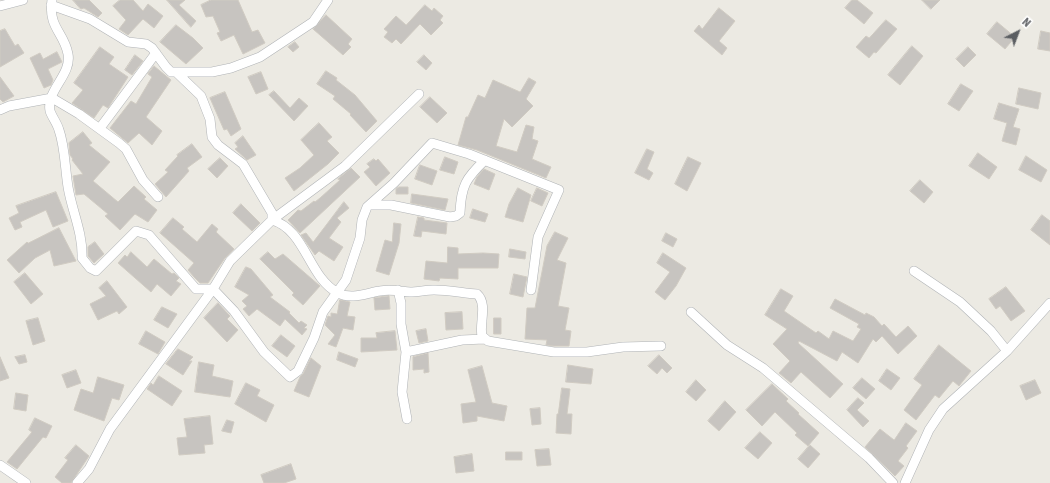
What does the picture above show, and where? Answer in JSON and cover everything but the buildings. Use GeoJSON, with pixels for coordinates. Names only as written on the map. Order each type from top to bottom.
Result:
{"type":"FeatureCollection","features":[{"type":"Feature","properties":{"kind":"street"},"geometry":{"type":"LineString","coordinates":[[0,6],[23,0]]}},
{"type":"Feature","properties":{"kind":"street"},"geometry":{"type":"LineString","coordinates":[[176,72],[212,72],[231,68],[260,57],[313,22],[328,0]]}},
{"type":"Feature","properties":{"kind":"street"},"geometry":{"type":"LineString","coordinates":[[272,220],[272,213],[243,164],[218,145],[212,137],[210,119],[201,96],[176,72],[166,67],[156,53],[146,44],[128,42],[90,19],[52,3],[53,25],[65,46],[68,60],[67,68],[52,98],[50,111],[60,134],[69,189],[82,242],[82,258],[90,268],[96,271],[136,231],[149,235],[196,289],[213,289],[234,311],[264,352],[290,377],[298,371],[314,338],[323,312],[346,280],[360,238],[364,212],[432,142],[485,160],[559,190],[538,237],[531,290]]}},
{"type":"Feature","properties":{"kind":"street"},"geometry":{"type":"LineString","coordinates":[[100,128],[156,53]]}},
{"type":"Feature","properties":{"kind":"street"},"geometry":{"type":"LineString","coordinates":[[77,483],[89,469],[110,429],[213,289],[230,261],[272,220],[344,166],[419,94]]}},
{"type":"Feature","properties":{"kind":"street"},"geometry":{"type":"LineString","coordinates":[[0,110],[9,106],[52,98],[100,128],[126,149],[143,180],[158,197]]}},
{"type":"Feature","properties":{"kind":"street"},"geometry":{"type":"LineString","coordinates":[[372,205],[391,205],[450,217],[456,216],[460,213],[461,194],[466,181],[470,174],[485,160]]}},
{"type":"Feature","properties":{"kind":"street"},"geometry":{"type":"LineString","coordinates":[[272,220],[279,222],[294,233],[318,271],[338,293],[347,296],[356,296],[378,291],[398,290],[410,292],[434,290],[477,294],[480,297],[483,310],[481,333],[484,339],[488,342],[554,352],[587,352],[623,347],[661,346]]}},
{"type":"Feature","properties":{"kind":"street"},"geometry":{"type":"LineString","coordinates":[[914,271],[960,302],[991,331],[1007,351]]}},
{"type":"Feature","properties":{"kind":"street"},"geometry":{"type":"LineString","coordinates":[[398,290],[401,303],[400,324],[406,352],[402,392],[407,419]]}},
{"type":"Feature","properties":{"kind":"street"},"geometry":{"type":"LineString","coordinates":[[905,483],[929,430],[943,409],[1007,351],[1050,303]]}},
{"type":"Feature","properties":{"kind":"street"},"geometry":{"type":"LineString","coordinates":[[691,312],[727,345],[769,373],[869,458],[893,483]]}},
{"type":"Feature","properties":{"kind":"street"},"geometry":{"type":"LineString","coordinates":[[406,352],[462,340],[484,339]]}},
{"type":"Feature","properties":{"kind":"street"},"geometry":{"type":"LineString","coordinates":[[0,465],[26,483]]}}]}
